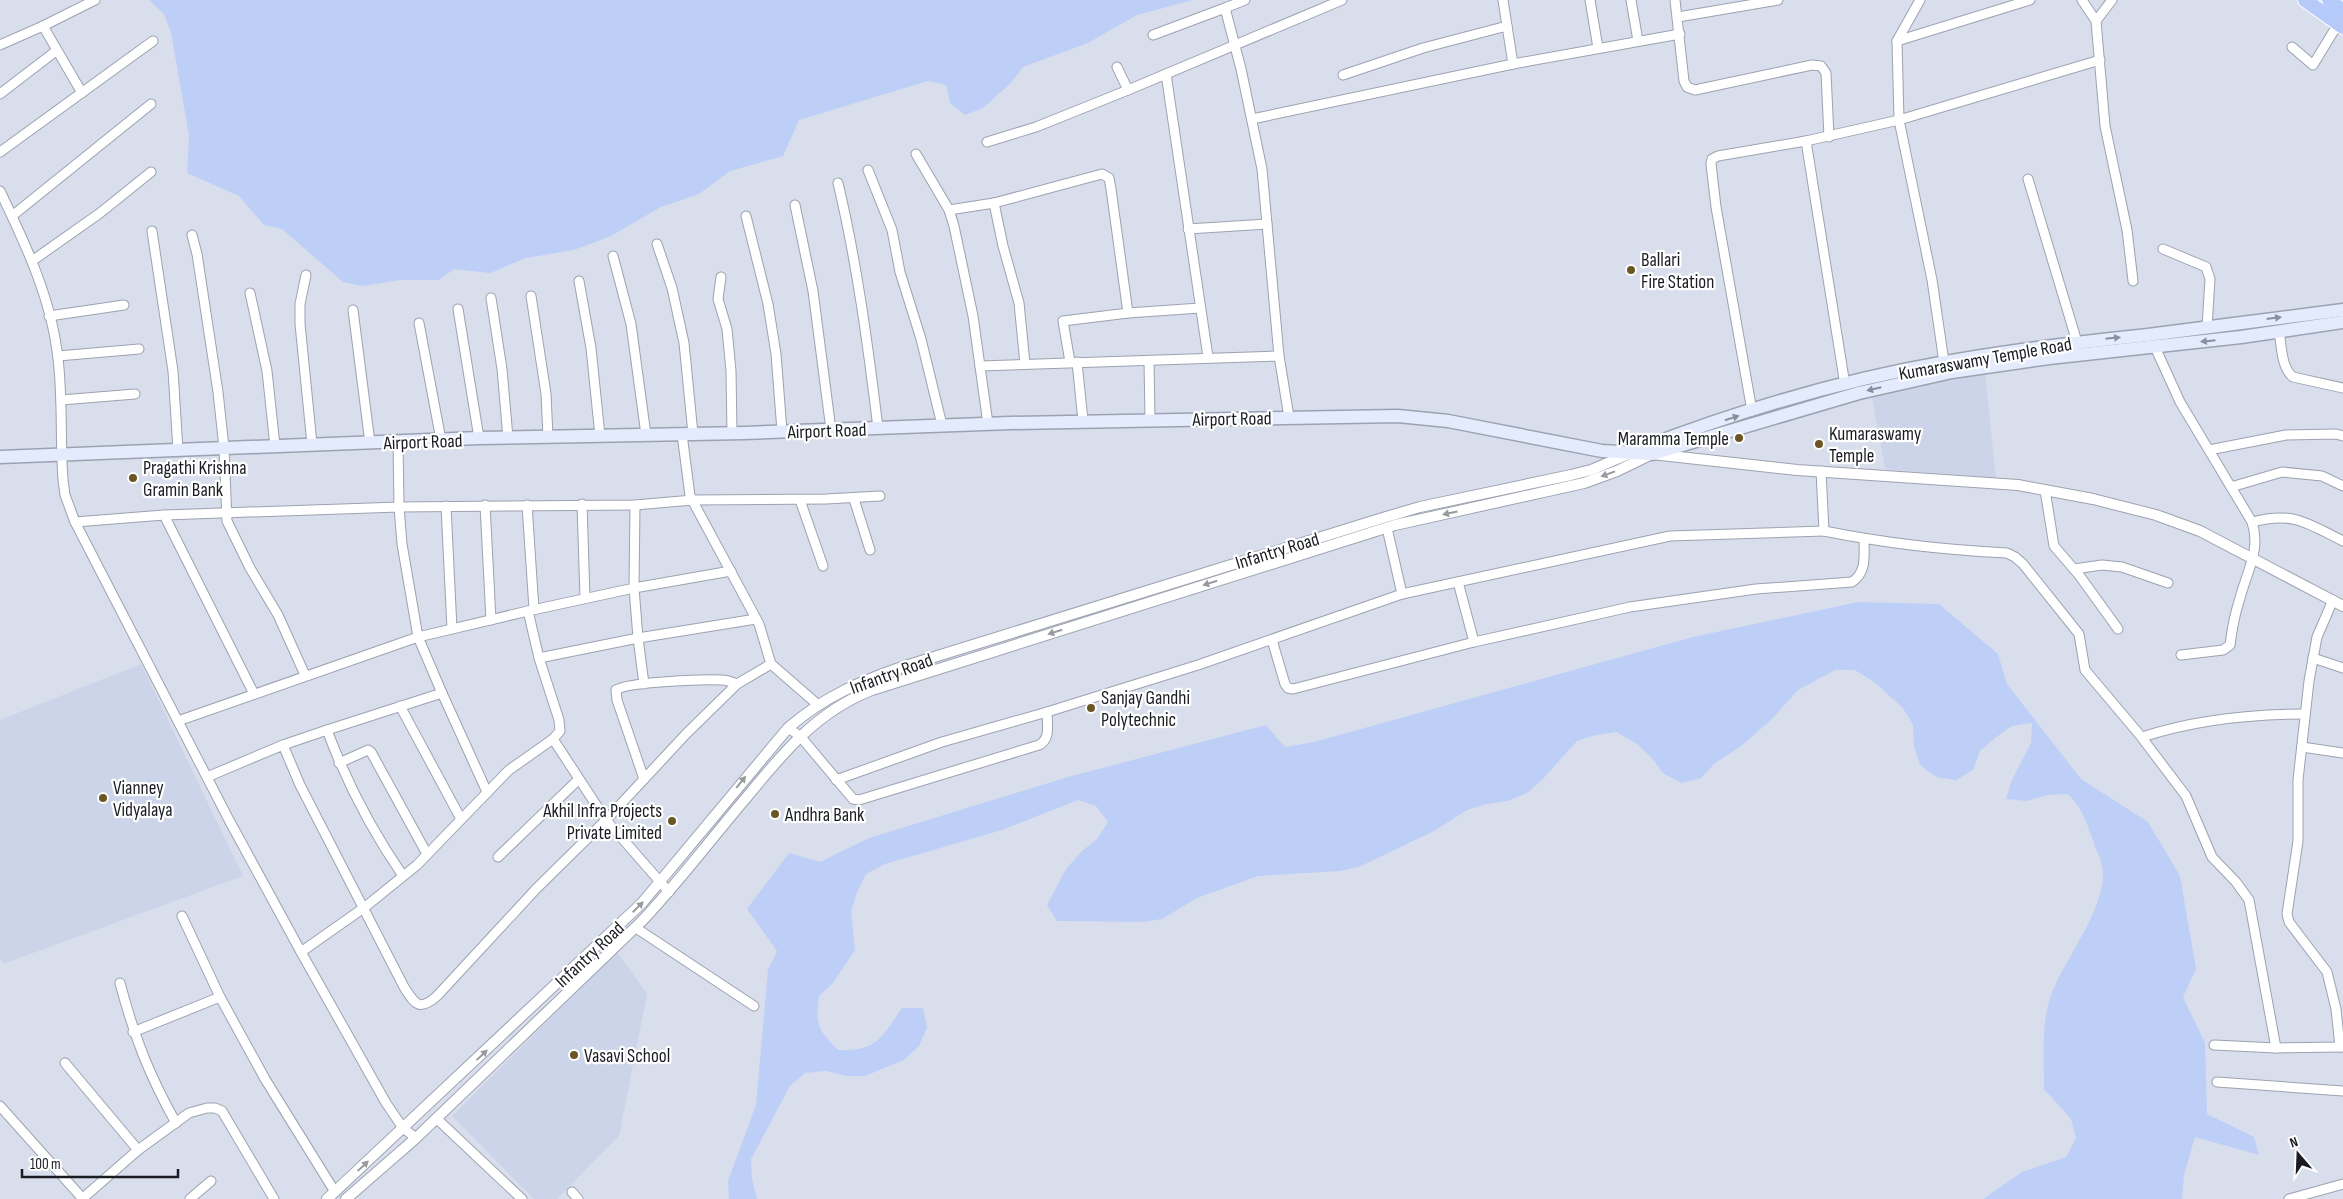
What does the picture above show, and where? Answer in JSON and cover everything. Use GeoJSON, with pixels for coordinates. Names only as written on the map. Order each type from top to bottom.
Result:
{"type":"FeatureCollection","features":[{"type":"Feature","properties":{"kind":"highway"},"geometry":{"type":"LineString","coordinates":[[2305,0],[2341,21]]}},
{"type":"Feature","properties":{"kind":"highway"},"geometry":{"type":"LineString","coordinates":[[2329,0],[2341,21]]}},
{"type":"Feature","properties":{"kind":"main road","name":"Kumaraswamy Temple Road"},"geometry":{"type":"LineString","coordinates":[[1634,452],[1676,435],[1752,411],[1845,385],[1944,362],[2077,342],[2343,310]]}},
{"type":"Feature","properties":{"kind":"main road","name":"Kumaraswamy Temple Road"},"geometry":{"type":"LineString","coordinates":[[1652,454],[1859,393],[1952,372],[2049,358],[2279,332],[2343,322]]}},
{"type":"Feature","properties":{"kind":"main road","name":"Airport Road"},"geometry":{"type":"LineString","coordinates":[[0,457],[61,456],[86,452],[479,438],[782,432],[1083,421],[1398,416],[1448,421],[1602,451],[1652,454]]}},
{"type":"Feature","properties":{"kind":"street"},"geometry":{"type":"LineString","coordinates":[[0,45],[95,0]]}},
{"type":"Feature","properties":{"kind":"street"},"geometry":{"type":"LineString","coordinates":[[1153,35],[1245,0]]}},
{"type":"Feature","properties":{"kind":"street"},"geometry":{"type":"LineString","coordinates":[[987,142],[1036,127],[1342,0]]}},
{"type":"Feature","properties":{"kind":"street"},"geometry":{"type":"LineString","coordinates":[[1503,0],[1513,64]]}},
{"type":"Feature","properties":{"kind":"street"},"geometry":{"type":"LineString","coordinates":[[1590,0],[1598,48]]}},
{"type":"Feature","properties":{"kind":"street"},"geometry":{"type":"LineString","coordinates":[[1631,0],[1638,41]]}},
{"type":"Feature","properties":{"kind":"street"},"geometry":{"type":"LineString","coordinates":[[1675,0],[1684,81],[1687,87],[1695,90],[1812,65],[1821,66],[1826,73],[1829,137]]}},
{"type":"Feature","properties":{"kind":"street"},"geometry":{"type":"LineString","coordinates":[[1678,17],[1778,0]]}},
{"type":"Feature","properties":{"kind":"street"},"geometry":{"type":"LineString","coordinates":[[1920,0],[1896,40],[1899,120],[1932,280],[1944,362]]}},
{"type":"Feature","properties":{"kind":"street"},"geometry":{"type":"LineString","coordinates":[[1896,40],[2030,0]]}},
{"type":"Feature","properties":{"kind":"street"},"geometry":{"type":"LineString","coordinates":[[2082,0],[2096,21],[2105,126],[2127,230],[2133,281]]}},
{"type":"Feature","properties":{"kind":"street"},"geometry":{"type":"LineString","coordinates":[[2096,21],[2112,0]]}},
{"type":"Feature","properties":{"kind":"street"},"geometry":{"type":"LineString","coordinates":[[1225,8],[1262,169],[1279,356],[1289,417]]}},
{"type":"Feature","properties":{"kind":"street"},"geometry":{"type":"LineString","coordinates":[[2292,47],[2313,65],[2341,21]]}},
{"type":"Feature","properties":{"kind":"street"},"geometry":{"type":"LineString","coordinates":[[42,26],[82,93]]}},
{"type":"Feature","properties":{"kind":"street"},"geometry":{"type":"LineString","coordinates":[[1342,75],[1423,48],[1507,26]]}},
{"type":"Feature","properties":{"kind":"street"},"geometry":{"type":"LineString","coordinates":[[1252,119],[1513,64],[1680,34]]}},
{"type":"Feature","properties":{"kind":"street"},"geometry":{"type":"LineString","coordinates":[[0,152],[153,41]]}},
{"type":"Feature","properties":{"kind":"street"},"geometry":{"type":"LineString","coordinates":[[0,94],[56,51]]}},
{"type":"Feature","properties":{"kind":"street"},"geometry":{"type":"LineString","coordinates":[[1752,411],[1716,207],[1712,159],[1718,156],[1829,137],[1899,120],[2100,60]]}},
{"type":"Feature","properties":{"kind":"street"},"geometry":{"type":"LineString","coordinates":[[1118,67],[1128,90]]}},
{"type":"Feature","properties":{"kind":"street"},"geometry":{"type":"LineString","coordinates":[[1166,74],[1208,357]]}},
{"type":"Feature","properties":{"kind":"street"},"geometry":{"type":"LineString","coordinates":[[12,216],[151,104]]}},
{"type":"Feature","properties":{"kind":"street"},"geometry":{"type":"LineString","coordinates":[[1806,141],[1845,385]]}},
{"type":"Feature","properties":{"kind":"street"},"geometry":{"type":"LineString","coordinates":[[916,154],[949,210],[973,316],[988,424]]}},
{"type":"Feature","properties":{"kind":"street"},"geometry":{"type":"LineString","coordinates":[[868,170],[892,230],[900,272],[921,339],[942,425]]}},
{"type":"Feature","properties":{"kind":"street"},"geometry":{"type":"LineString","coordinates":[[32,261],[100,213],[151,172]]}},
{"type":"Feature","properties":{"kind":"street"},"geometry":{"type":"LineString","coordinates":[[949,210],[994,203],[1102,174],[1109,178],[1128,313]]}},
{"type":"Feature","properties":{"kind":"street"},"geometry":{"type":"LineString","coordinates":[[2028,179],[2077,342]]}},
{"type":"Feature","properties":{"kind":"street"},"geometry":{"type":"LineString","coordinates":[[838,183],[849,229],[867,339],[878,428]]}},
{"type":"Feature","properties":{"kind":"street"},"geometry":{"type":"LineString","coordinates":[[0,190],[32,261],[49,316],[58,356],[61,400],[61,456],[65,495],[75,522],[207,777],[356,1052],[403,1128],[416,1138]]}},
{"type":"Feature","properties":{"kind":"street"},"geometry":{"type":"LineString","coordinates":[[994,203],[1003,246],[1019,303],[1025,364]]}},
{"type":"Feature","properties":{"kind":"street"},"geometry":{"type":"LineString","coordinates":[[795,205],[814,300],[831,430]]}},
{"type":"Feature","properties":{"kind":"street"},"geometry":{"type":"LineString","coordinates":[[746,216],[768,304],[776,354],[782,432]]}},
{"type":"Feature","properties":{"kind":"street"},"geometry":{"type":"LineString","coordinates":[[1188,229],[1267,224]]}},
{"type":"Feature","properties":{"kind":"street"},"geometry":{"type":"LineString","coordinates":[[152,231],[173,372],[178,450]]}},
{"type":"Feature","properties":{"kind":"street"},"geometry":{"type":"LineString","coordinates":[[192,235],[197,254],[218,392],[224,448],[225,512],[229,528],[278,615],[305,675]]}},
{"type":"Feature","properties":{"kind":"street"},"geometry":{"type":"LineString","coordinates":[[657,244],[672,288],[684,343],[690,496],[756,619],[771,664],[817,704]]}},
{"type":"Feature","properties":{"kind":"street"},"geometry":{"type":"LineString","coordinates":[[2163,249],[2206,267],[2210,279],[2207,326]]}},
{"type":"Feature","properties":{"kind":"street"},"geometry":{"type":"LineString","coordinates":[[613,256],[632,324],[646,435]]}},
{"type":"Feature","properties":{"kind":"street"},"geometry":{"type":"LineString","coordinates":[[306,275],[300,304],[300,324],[312,444]]}},
{"type":"Feature","properties":{"kind":"street"},"geometry":{"type":"LineString","coordinates":[[721,277],[718,299],[727,329],[731,371],[732,433]]}},
{"type":"Feature","properties":{"kind":"street"},"geometry":{"type":"LineString","coordinates":[[579,281],[591,348],[600,436]]}},
{"type":"Feature","properties":{"kind":"street"},"geometry":{"type":"LineString","coordinates":[[250,293],[267,371],[275,446]]}},
{"type":"Feature","properties":{"kind":"street"},"geometry":{"type":"LineString","coordinates":[[531,296],[546,394],[548,437]]}},
{"type":"Feature","properties":{"kind":"street"},"geometry":{"type":"LineString","coordinates":[[491,298],[502,369],[508,438]]}},
{"type":"Feature","properties":{"kind":"street"},"geometry":{"type":"LineString","coordinates":[[49,316],[124,305]]}},
{"type":"Feature","properties":{"kind":"street"},"geometry":{"type":"LineString","coordinates":[[1083,421],[1074,362],[1063,321],[1128,313],[1200,308]]}},
{"type":"Feature","properties":{"kind":"street"},"geometry":{"type":"LineString","coordinates":[[458,309],[479,438]]}},
{"type":"Feature","properties":{"kind":"street"},"geometry":{"type":"LineString","coordinates":[[353,310],[370,443]]}},
{"type":"Feature","properties":{"kind":"street"},"geometry":{"type":"LineString","coordinates":[[419,323],[440,440]]}},
{"type":"Feature","properties":{"kind":"street"},"geometry":{"type":"LineString","coordinates":[[2279,332],[2285,367],[2293,377],[2343,388]]}},
{"type":"Feature","properties":{"kind":"street"},"geometry":{"type":"LineString","coordinates":[[2155,347],[2180,402],[2252,522],[2256,535],[2254,558],[2240,597],[2230,645],[2223,650],[2181,655]]}},
{"type":"Feature","properties":{"kind":"street"},"geometry":{"type":"LineString","coordinates":[[58,356],[139,350]]}},
{"type":"Feature","properties":{"kind":"street"},"geometry":{"type":"LineString","coordinates":[[980,366],[1279,356]]}},
{"type":"Feature","properties":{"kind":"street"},"geometry":{"type":"LineString","coordinates":[[1149,361],[1150,420]]}},
{"type":"Feature","properties":{"kind":"street"},"geometry":{"type":"LineString","coordinates":[[61,400],[135,394]]}},
{"type":"Feature","properties":{"kind":"street"},"geometry":{"type":"LineString","coordinates":[[2209,450],[2286,435],[2336,434],[2343,436]]}},
{"type":"Feature","properties":{"kind":"street"},"geometry":{"type":"LineString","coordinates":[[398,442],[399,507],[402,544],[418,637],[487,792]]}},
{"type":"Feature","properties":{"kind":"street","name":"Infantry Road"},"geometry":{"type":"LineString","coordinates":[[327,1199],[617,928],[660,883],[788,728],[817,704],[857,682],[904,666],[1218,568],[1420,507],[1591,470],[1634,452]]}},
{"type":"Feature","properties":{"kind":"street"},"geometry":{"type":"LineString","coordinates":[[1652,454],[1821,471],[2018,484],[2156,515],[2200,531],[2343,606]]}},
{"type":"Feature","properties":{"kind":"street","name":"Infantry Road"},"geometry":{"type":"LineString","coordinates":[[346,1199],[416,1138],[636,928],[669,892],[731,815],[800,736],[828,712],[845,702],[872,690],[1386,528],[1584,483],[1617,471],[1652,454]]}},
{"type":"Feature","properties":{"kind":"street"},"geometry":{"type":"LineString","coordinates":[[1821,471],[1824,531]]}},
{"type":"Feature","properties":{"kind":"street"},"geometry":{"type":"LineString","coordinates":[[2231,487],[2282,472],[2322,476],[2343,486]]}},
{"type":"Feature","properties":{"kind":"street"},"geometry":{"type":"LineString","coordinates":[[2045,490],[2054,546],[2074,569],[2118,629]]}},
{"type":"Feature","properties":{"kind":"street"},"geometry":{"type":"LineString","coordinates":[[75,522],[225,512],[485,505],[635,505],[693,500],[854,499],[880,496]]}},
{"type":"Feature","properties":{"kind":"street"},"geometry":{"type":"LineString","coordinates":[[854,499],[870,550]]}},
{"type":"Feature","properties":{"kind":"street"},"geometry":{"type":"LineString","coordinates":[[800,500],[823,566]]}},
{"type":"Feature","properties":{"kind":"street"},"geometry":{"type":"LineString","coordinates":[[582,504],[585,598]]}},
{"type":"Feature","properties":{"kind":"street"},"geometry":{"type":"LineString","coordinates":[[485,505],[491,620]]}},
{"type":"Feature","properties":{"kind":"street"},"geometry":{"type":"LineString","coordinates":[[301,952],[365,907],[403,876],[509,770],[553,739],[560,731],[539,658],[531,610],[527,505]]}},
{"type":"Feature","properties":{"kind":"street"},"geometry":{"type":"LineString","coordinates":[[635,505],[634,588],[644,684]]}},
{"type":"Feature","properties":{"kind":"street"},"geometry":{"type":"LineString","coordinates":[[446,506],[452,629]]}},
{"type":"Feature","properties":{"kind":"street"},"geometry":{"type":"LineString","coordinates":[[164,515],[254,694]]}},
{"type":"Feature","properties":{"kind":"street"},"geometry":{"type":"LineString","coordinates":[[2252,522],[2272,516],[2299,520],[2343,541]]}},
{"type":"Feature","properties":{"kind":"street"},"geometry":{"type":"LineString","coordinates":[[1386,528],[1402,594]]}},
{"type":"Feature","properties":{"kind":"street"},"geometry":{"type":"LineString","coordinates":[[836,780],[942,742],[1047,712],[1272,640],[1402,594],[1670,536],[1824,531],[1864,539],[1949,550],[2007,554],[2015,557],[2023,564],[2079,634],[2085,670],[2142,737],[2186,796],[2212,857],[2236,882],[2249,900],[2276,1048]]}},
{"type":"Feature","properties":{"kind":"street"},"geometry":{"type":"LineString","coordinates":[[1272,640],[1285,684],[1288,688],[1293,689],[1474,642],[1630,607],[1756,589],[1852,582],[1859,577],[1863,570],[1864,539]]}},
{"type":"Feature","properties":{"kind":"street"},"geometry":{"type":"LineString","coordinates":[[2074,569],[2102,564],[2122,567],[2168,583]]}},
{"type":"Feature","properties":{"kind":"street"},"geometry":{"type":"LineString","coordinates":[[178,721],[418,637],[585,598],[731,571]]}},
{"type":"Feature","properties":{"kind":"street"},"geometry":{"type":"LineString","coordinates":[[1458,582],[1474,642]]}},
{"type":"Feature","properties":{"kind":"street"},"geometry":{"type":"LineString","coordinates":[[2214,1045],[2276,1048],[2342,1047],[2327,972],[2289,922],[2287,914],[2298,841],[2298,780],[2313,658],[2317,637],[2332,600]]}},
{"type":"Feature","properties":{"kind":"street"},"geometry":{"type":"LineString","coordinates":[[539,658],[638,638],[756,619]]}},
{"type":"Feature","properties":{"kind":"street"},"geometry":{"type":"LineString","coordinates":[[2313,658],[2343,668]]}},
{"type":"Feature","properties":{"kind":"street"},"geometry":{"type":"LineString","coordinates":[[282,745],[300,784],[414,1002],[420,1005],[428,1004],[536,889],[606,820],[737,684],[771,664]]}},
{"type":"Feature","properties":{"kind":"street"},"geometry":{"type":"LineString","coordinates":[[644,779],[615,694],[620,687],[721,680],[737,684]]}},
{"type":"Feature","properties":{"kind":"street"},"geometry":{"type":"LineString","coordinates":[[207,777],[282,745],[442,693]]}},
{"type":"Feature","properties":{"kind":"street"},"geometry":{"type":"LineString","coordinates":[[400,706],[461,820]]}},
{"type":"Feature","properties":{"kind":"street"},"geometry":{"type":"LineString","coordinates":[[788,728],[800,736],[853,799],[865,800],[1039,745],[1045,742],[1047,737],[1047,712]]}},
{"type":"Feature","properties":{"kind":"street"},"geometry":{"type":"LineString","coordinates":[[2142,737],[2182,725],[2240,717],[2305,714]]}},
{"type":"Feature","properties":{"kind":"street"},"geometry":{"type":"LineString","coordinates":[[327,730],[340,763],[386,852],[403,876]]}},
{"type":"Feature","properties":{"kind":"street"},"geometry":{"type":"LineString","coordinates":[[553,739],[606,820],[669,892]]}},
{"type":"Feature","properties":{"kind":"street"},"geometry":{"type":"LineString","coordinates":[[2302,747],[2343,753]]}},
{"type":"Feature","properties":{"kind":"street"},"geometry":{"type":"LineString","coordinates":[[340,763],[363,751],[368,750],[372,752],[427,854]]}},
{"type":"Feature","properties":{"kind":"street"},"geometry":{"type":"LineString","coordinates":[[498,857],[579,778]]}},
{"type":"Feature","properties":{"kind":"street"},"geometry":{"type":"LineString","coordinates":[[182,916],[220,997],[265,1079],[335,1192]]}},
{"type":"Feature","properties":{"kind":"street"},"geometry":{"type":"LineString","coordinates":[[636,928],[754,1006]]}},
{"type":"Feature","properties":{"kind":"street"},"geometry":{"type":"LineString","coordinates":[[120,983],[133,1032],[155,1086],[176,1123]]}},
{"type":"Feature","properties":{"kind":"street"},"geometry":{"type":"LineString","coordinates":[[133,1032],[220,997]]}},
{"type":"Feature","properties":{"kind":"street"},"geometry":{"type":"LineString","coordinates":[[65,1063],[138,1150]]}},
{"type":"Feature","properties":{"kind":"street"},"geometry":{"type":"LineString","coordinates":[[2217,1082],[2343,1091]]}},
{"type":"Feature","properties":{"kind":"street"},"geometry":{"type":"LineString","coordinates":[[0,1106],[82,1199],[138,1150],[176,1123],[198,1109],[216,1108],[222,1111],[274,1199]]}},
{"type":"Feature","properties":{"kind":"street"},"geometry":{"type":"LineString","coordinates":[[436,1118],[522,1199]]}},
{"type":"Feature","properties":{"kind":"street"},"geometry":{"type":"LineString","coordinates":[[190,1199],[211,1181]]}},
{"type":"Feature","properties":{"kind":"street"},"geometry":{"type":"LineString","coordinates":[[2289,1199],[2343,1184]]}},
{"type":"Feature","properties":{"kind":"shaded area"},"geometry":{"type":"Polygon","coordinates":[[[149,0],[1193,0],[1137,15],[1088,43],[1023,67],[1011,83],[983,108],[965,115],[950,103],[946,85],[928,81],[799,120],[783,156],[730,171],[699,194],[661,207],[611,236],[574,250],[526,258],[490,273],[454,269],[439,280],[400,280],[362,286],[343,282],[282,229],[264,225],[239,196],[187,173],[189,136],[171,32],[164,14],[149,0]]]}},
{"type":"Feature","properties":{"kind":"shaded area"},"geometry":{"type":"Polygon","coordinates":[[[1985,372],[1996,478],[1885,469],[1872,396],[1985,372]]]}},
{"type":"Feature","properties":{"kind":"shaded area"},"geometry":{"type":"Polygon","coordinates":[[[1858,602],[1939,604],[1998,654],[2007,684],[2081,779],[2148,822],[2180,876],[2196,969],[2183,997],[2205,1043],[2207,1114],[2254,1137],[2259,1155],[2195,1137],[2184,1175],[2182,1199],[1983,1199],[2022,1172],[2066,1157],[2076,1138],[2071,1119],[2044,1089],[2045,1020],[2056,983],[2084,933],[2099,897],[2103,881],[2102,865],[2084,816],[2078,805],[2068,794],[2047,795],[2027,801],[2006,799],[2012,780],[2031,743],[2032,723],[2012,726],[1995,738],[1980,751],[1973,770],[1956,780],[1936,777],[1920,765],[1914,746],[1913,725],[1903,708],[1874,682],[1855,670],[1835,670],[1798,690],[1772,719],[1740,747],[1715,763],[1701,778],[1682,783],[1664,774],[1652,758],[1637,744],[1616,732],[1596,735],[1577,741],[1542,780],[1527,793],[1508,801],[1487,804],[1467,810],[1434,831],[1359,867],[1340,871],[1258,876],[1197,898],[1162,919],[1142,922],[1057,921],[1047,905],[1066,869],[1081,852],[1097,839],[1108,822],[1096,806],[1078,800],[1002,830],[885,864],[866,874],[857,892],[851,912],[855,950],[833,983],[819,996],[817,1013],[819,1026],[838,1050],[851,1050],[862,1048],[877,1041],[902,1008],[923,1008],[927,1028],[919,1046],[904,1060],[865,1076],[846,1076],[826,1071],[805,1073],[790,1086],[751,1159],[752,1179],[757,1199],[729,1199],[728,1181],[756,1105],[768,970],[777,951],[747,909],[789,853],[820,862],[869,838],[1068,777],[1266,725],[1285,747],[1314,742],[1693,637],[1858,602]]]}},
{"type":"Feature","properties":{"kind":"shaded area","name":"Vianney Vidyalaya"},"geometry":{"type":"Polygon","coordinates":[[[141,664],[243,876],[3,964],[0,958],[0,720],[141,664]]]}},
{"type":"Feature","properties":{"kind":"shaded area","name":"Vasavi School"},"geometry":{"type":"Polygon","coordinates":[[[617,952],[647,994],[619,1136],[557,1199],[534,1199],[452,1116],[617,952]]]}},
{"type":"Feature","properties":{"kind":"place","name":"Ballari Fire Station"},"geometry":{"type":"Point","coordinates":[1631,270]}},
{"type":"Feature","properties":{"kind":"place","name":"Maramma Temple"},"geometry":{"type":"Point","coordinates":[1739,438]}},
{"type":"Feature","properties":{"kind":"place","name":"Kumaraswamy Temple"},"geometry":{"type":"Point","coordinates":[1819,444]}},
{"type":"Feature","properties":{"kind":"place","name":"Pragathi Krishna Gramin Bank"},"geometry":{"type":"Point","coordinates":[133,478]}},
{"type":"Feature","properties":{"kind":"place","name":"Sanjay Gandhi Polytechnic"},"geometry":{"type":"Point","coordinates":[1091,708]}},
{"type":"Feature","properties":{"kind":"place","name":"Vianney Vidyalaya"},"geometry":{"type":"Point","coordinates":[103,798]}},
{"type":"Feature","properties":{"kind":"place","name":"Andhra Bank"},"geometry":{"type":"Point","coordinates":[775,814]}},
{"type":"Feature","properties":{"kind":"place","name":"Akhil Infra Projects Private Limited"},"geometry":{"type":"Point","coordinates":[672,821]}},
{"type":"Feature","properties":{"kind":"place","name":"Vasavi School"},"geometry":{"type":"Point","coordinates":[574,1055]}}]}
